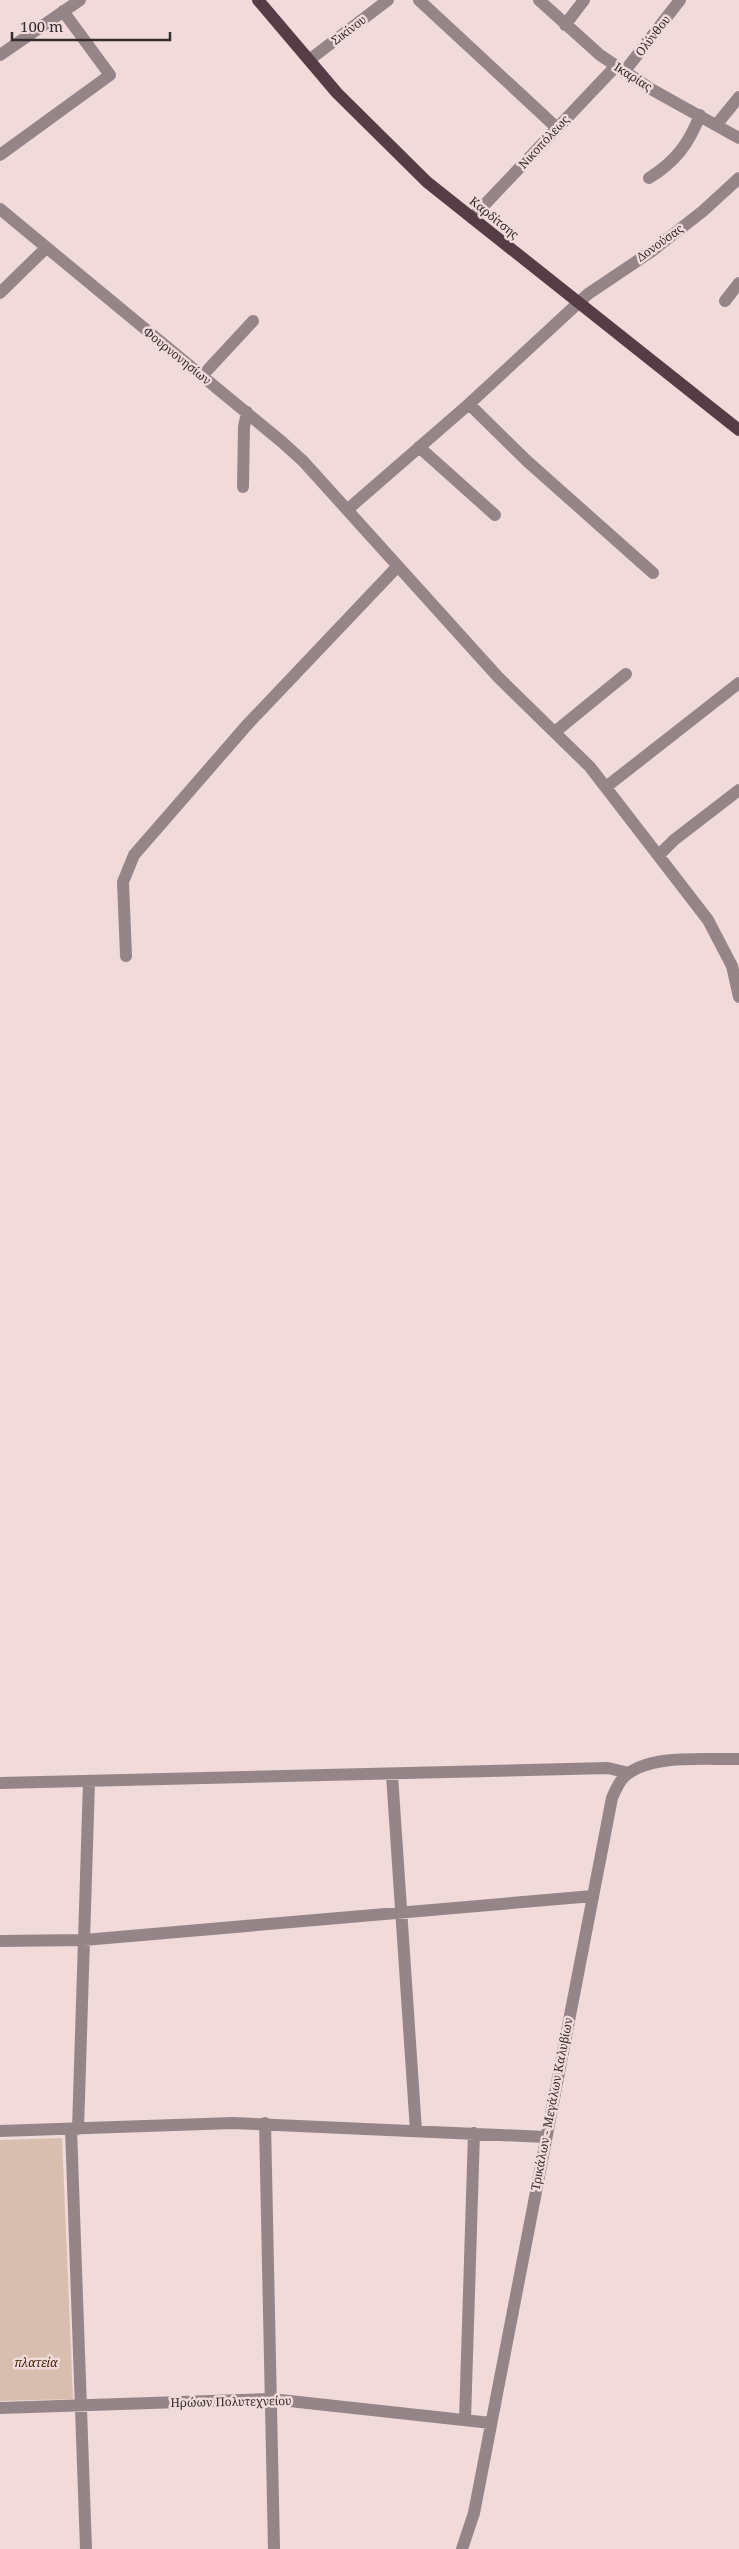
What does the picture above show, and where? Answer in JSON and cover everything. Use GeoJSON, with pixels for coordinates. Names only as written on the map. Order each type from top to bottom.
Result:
{"type":"FeatureCollection","features":[{"type":"Feature","properties":{"kind":"main road","name":"Καρδίτσης"},"geometry":{"type":"LineString","coordinates":[[258,0],[337,93],[391,149],[427,182],[739,430]]}},
{"type":"Feature","properties":{"kind":"street"},"geometry":{"type":"LineString","coordinates":[[0,55],[80,0]]}},
{"type":"Feature","properties":{"kind":"street","name":"Σικίνου"},"geometry":{"type":"LineString","coordinates":[[309,60],[388,0]]}},
{"type":"Feature","properties":{"kind":"street"},"geometry":{"type":"LineString","coordinates":[[419,0],[557,128]]}},
{"type":"Feature","properties":{"kind":"street","name":"Ικαρίας"},"geometry":{"type":"LineString","coordinates":[[539,0],[594,51],[620,69],[739,138]]}},
{"type":"Feature","properties":{"kind":"street"},"geometry":{"type":"LineString","coordinates":[[565,24],[584,0]]}},
{"type":"Feature","properties":{"kind":"street","name":"Ολύνθου"},"geometry":{"type":"LineString","coordinates":[[620,69],[680,0]]}},
{"type":"Feature","properties":{"kind":"street"},"geometry":{"type":"LineString","coordinates":[[0,155],[110,75],[63,11]]}},
{"type":"Feature","properties":{"kind":"street","name":"Νικοπόλεως"},"geometry":{"type":"LineString","coordinates":[[472,218],[557,128],[620,69]]}},
{"type":"Feature","properties":{"kind":"street"},"geometry":{"type":"LineString","coordinates":[[717,124],[739,97]]}},
{"type":"Feature","properties":{"kind":"street"},"geometry":{"type":"LineString","coordinates":[[649,178],[671,163],[684,148],[700,115]]}},
{"type":"Feature","properties":{"kind":"street","name":"Δονούσας"},"geometry":{"type":"LineString","coordinates":[[348,510],[469,404],[601,283],[652,251],[739,178]]}},
{"type":"Feature","properties":{"kind":"street","name":"Φουρνονησίων"},"geometry":{"type":"LineString","coordinates":[[0,209],[247,412],[303,461],[498,677],[556,731],[590,766],[718,938],[732,966],[739,997]]}},
{"type":"Feature","properties":{"kind":"street"},"geometry":{"type":"LineString","coordinates":[[0,293],[46,248]]}},
{"type":"Feature","properties":{"kind":"street"},"geometry":{"type":"LineString","coordinates":[[725,300],[739,283]]}},
{"type":"Feature","properties":{"kind":"street"},"geometry":{"type":"LineString","coordinates":[[202,376],[253,321]]}},
{"type":"Feature","properties":{"kind":"street"},"geometry":{"type":"LineString","coordinates":[[469,404],[527,461],[653,573]]}},
{"type":"Feature","properties":{"kind":"street"},"geometry":{"type":"LineString","coordinates":[[243,487],[244,427],[247,412]]}},
{"type":"Feature","properties":{"kind":"street"},"geometry":{"type":"LineString","coordinates":[[419,446],[494,515]]}},
{"type":"Feature","properties":{"kind":"street"},"geometry":{"type":"LineString","coordinates":[[126,956],[123,882],[134,855],[247,725],[397,566]]}},
{"type":"Feature","properties":{"kind":"street"},"geometry":{"type":"LineString","coordinates":[[556,731],[626,674]]}},
{"type":"Feature","properties":{"kind":"street"},"geometry":{"type":"LineString","coordinates":[[606,787],[739,683]]}},
{"type":"Feature","properties":{"kind":"street"},"geometry":{"type":"LineString","coordinates":[[658,855],[674,840],[739,790]]}},
{"type":"Feature","properties":{"kind":"street"},"geometry":{"type":"LineString","coordinates":[[0,1783],[392,1775],[608,1768],[628,1773],[640,1766],[671,1760],[739,1759]]}},
{"type":"Feature","properties":{"kind":"street","name":"Τρικάλων - Μεγάλων Καλυβίων"},"geometry":{"type":"LineString","coordinates":[[462,2549],[474,2513],[545,2137],[612,1798],[622,1779],[628,1773]]}},
{"type":"Feature","properties":{"kind":"street"},"geometry":{"type":"LineString","coordinates":[[392,1775],[416,2131]]}},
{"type":"Feature","properties":{"kind":"street"},"geometry":{"type":"LineString","coordinates":[[86,2549],[80,2406],[75,2129],[90,1782]]}},
{"type":"Feature","properties":{"kind":"street"},"geometry":{"type":"LineString","coordinates":[[0,1941],[84,1940],[592,1896]]}},
{"type":"Feature","properties":{"kind":"street"},"geometry":{"type":"LineString","coordinates":[[0,2131],[265,2123],[545,2137]]}},
{"type":"Feature","properties":{"kind":"street"},"geometry":{"type":"LineString","coordinates":[[265,2123],[274,2549]]}},
{"type":"Feature","properties":{"kind":"street"},"geometry":{"type":"LineString","coordinates":[[465,2420],[474,2133]]}},
{"type":"Feature","properties":{"kind":"street","name":"Ηρώων Πολυτεχνείου"},"geometry":{"type":"LineString","coordinates":[[0,2408],[271,2399],[491,2423]]}},
{"type":"Feature","properties":{"kind":"green space","name":"πλατεία"},"geometry":{"type":"Polygon","coordinates":[[[62,2138],[73,2399],[0,2401],[0,2140],[62,2138]]]}}]}
